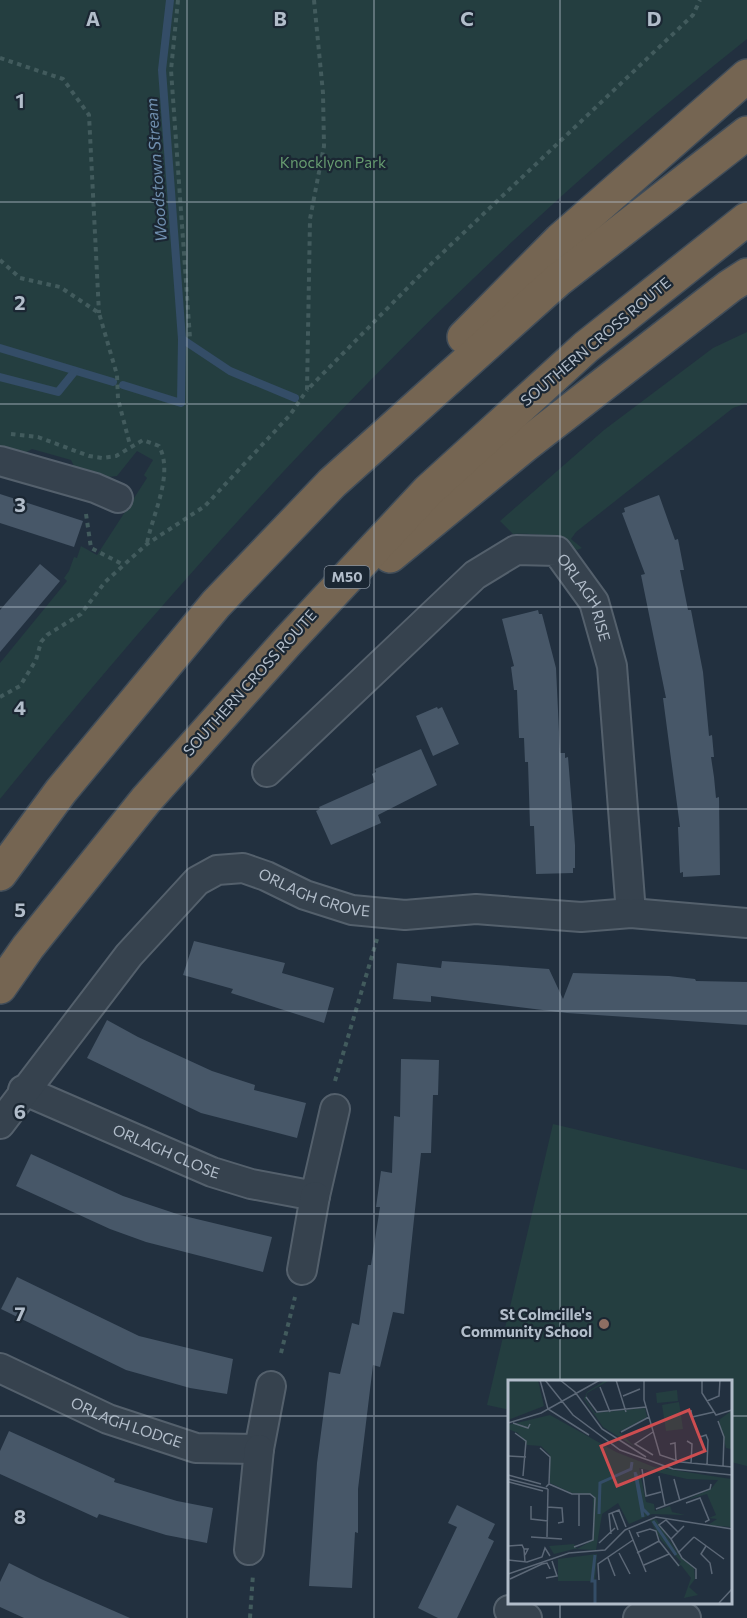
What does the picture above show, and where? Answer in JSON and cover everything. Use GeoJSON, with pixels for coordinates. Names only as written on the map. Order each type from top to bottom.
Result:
{"type":"FeatureCollection","features":[{"type":"Feature","properties":{"kind":"highway"},"geometry":{"type":"LineString","coordinates":[[0,874],[61,791],[216,604],[332,483],[466,334],[560,240],[747,76]]}},
{"type":"Feature","properties":{"kind":"highway"},"geometry":{"type":"LineString","coordinates":[[332,483],[558,280],[747,133]]}},
{"type":"Feature","properties":{"kind":"highway","name":"SOUTHERN CROSS ROUTE"},"geometry":{"type":"LineString","coordinates":[[0,987],[28,947],[146,800],[288,641],[428,491],[586,347],[747,219]]}},
{"type":"Feature","properties":{"kind":"highway","name":"M50"},"geometry":{"type":"LineString","coordinates":[[288,641],[524,446],[720,293],[747,276]]}},
{"type":"Feature","properties":{"kind":"street"},"geometry":{"type":"LineString","coordinates":[[0,461],[95,488],[118,498]]}},
{"type":"Feature","properties":{"kind":"street","name":"ORLAGH RISE"},"geometry":{"type":"LineString","coordinates":[[267,772],[475,575],[516,550],[557,551],[594,602],[612,666],[631,913]]}},
{"type":"Feature","properties":{"kind":"street","name":"ORLAGH GROVE"},"geometry":{"type":"LineString","coordinates":[[0,1124],[23,1090],[129,954],[197,881],[217,870],[243,868],[266,876],[305,895],[352,910],[405,915],[484,909],[581,917],[631,913],[747,923]]}},
{"type":"Feature","properties":{"kind":"street","name":"ORLAGH CLOSE"},"geometry":{"type":"LineString","coordinates":[[23,1090],[212,1172],[251,1184],[315,1196]]}},
{"type":"Feature","properties":{"kind":"street"},"geometry":{"type":"LineString","coordinates":[[302,1270],[334,1109]]}},
{"type":"Feature","properties":{"kind":"street","name":"ORLAGH LODGE"},"geometry":{"type":"LineString","coordinates":[[0,1368],[108,1419],[196,1448],[259,1449]]}},
{"type":"Feature","properties":{"kind":"street"},"geometry":{"type":"LineString","coordinates":[[251,1561],[259,1449],[271,1386]]}},
{"type":"Feature","properties":{"kind":"street"},"geometry":{"type":"LineString","coordinates":[[638,1618],[655,1606],[686,1618]]}},
{"type":"Feature","properties":{"kind":"path"},"geometry":{"type":"LineString","coordinates":[[178,0],[171,70],[190,338]]}},
{"type":"Feature","properties":{"kind":"path"},"geometry":{"type":"LineString","coordinates":[[307,390],[310,219],[324,146],[323,93],[315,0]]}},
{"type":"Feature","properties":{"kind":"path"},"geometry":{"type":"LineString","coordinates":[[0,697],[20,686],[36,660],[41,642],[47,635],[81,614],[105,582],[147,544],[205,506],[290,415],[307,390],[435,260],[693,15],[700,0]]}},
{"type":"Feature","properties":{"kind":"path"},"geometry":{"type":"LineString","coordinates":[[0,58],[63,79],[89,115],[99,313],[117,375],[118,399],[130,446]]}},
{"type":"Feature","properties":{"kind":"path"},"geometry":{"type":"LineString","coordinates":[[0,260],[20,278],[60,287],[99,313]]}},
{"type":"Feature","properties":{"kind":"path"},"geometry":{"type":"LineString","coordinates":[[76,511],[87,515],[91,548],[124,565]]}},
{"type":"Feature","properties":{"kind":"path"},"geometry":{"type":"LineString","coordinates":[[335,1081],[376,939]]}},
{"type":"Feature","properties":{"kind":"path"},"geometry":{"type":"LineString","coordinates":[[281,1353],[295,1298]]}},
{"type":"Feature","properties":{"kind":"path"},"geometry":{"type":"LineString","coordinates":[[250,1618],[251,1561]]}},
{"type":"Feature","properties":{"kind":"green space","name":"Knocklyon Park"},"geometry":{"type":"Polygon","coordinates":[[[0,0],[747,0],[747,39],[644,124],[544,212],[353,398],[172,595],[0,799],[0,663],[67,581],[64,578],[74,557],[77,558],[81,546],[97,555],[147,478],[144,475],[153,460],[137,451],[117,476],[99,478],[77,472],[71,460],[32,449],[20,456],[0,450],[0,0]]]}},
{"type":"Feature","properties":{"kind":"green space"},"geometry":{"type":"Polygon","coordinates":[[[747,332],[747,403],[733,408],[576,532],[571,539],[582,548],[577,550],[562,541],[547,536],[513,534],[500,521],[604,430],[713,348],[747,332]]]}},
{"type":"Feature","properties":{"kind":"green space","name":"St Colmcille's Community School"},"geometry":{"type":"Polygon","coordinates":[[[553,1124],[747,1170],[747,1466],[732,1462],[732,1380],[508,1380],[508,1410],[487,1405],[553,1124]]]}},
{"type":"Feature","properties":{"kind":"building"},"geometry":{"type":"Polygon","coordinates":[[[0,494],[83,521],[74,547],[0,523],[0,494]]]}},
{"type":"Feature","properties":{"kind":"building"},"geometry":{"type":"Polygon","coordinates":[[[659,495],[675,540],[678,539],[684,570],[680,570],[688,610],[691,610],[703,672],[709,736],[712,735],[714,757],[711,757],[716,798],[719,797],[720,875],[683,877],[683,872],[680,873],[678,827],[680,827],[663,698],[666,698],[641,575],[645,574],[622,513],[625,512],[624,508],[659,495]]]}},
{"type":"Feature","properties":{"kind":"building"},"geometry":{"type":"Polygon","coordinates":[[[40,564],[60,581],[0,652],[0,610],[40,564]]]}},
{"type":"Feature","properties":{"kind":"building"},"geometry":{"type":"Polygon","coordinates":[[[538,610],[539,614],[542,614],[556,668],[560,753],[565,753],[565,758],[568,757],[575,845],[573,873],[536,874],[534,826],[530,826],[528,762],[525,762],[524,738],[519,738],[517,690],[514,690],[511,667],[514,666],[502,619],[538,610]]]}},
{"type":"Feature","properties":{"kind":"building"},"geometry":{"type":"Polygon","coordinates":[[[437,707],[438,709],[442,707],[459,744],[433,756],[416,716],[437,707]]]}},
{"type":"Feature","properties":{"kind":"building"},"geometry":{"type":"Polygon","coordinates":[[[421,749],[437,785],[378,815],[381,823],[331,845],[316,811],[320,809],[319,807],[375,782],[372,774],[376,772],[375,769],[421,749]]]}},
{"type":"Feature","properties":{"kind":"building"},"geometry":{"type":"Polygon","coordinates":[[[194,941],[285,963],[282,973],[334,988],[324,1023],[231,993],[233,989],[183,975],[194,941]]]}},
{"type":"Feature","properties":{"kind":"building"},"geometry":{"type":"Polygon","coordinates":[[[442,961],[549,969],[563,999],[573,973],[669,976],[696,981],[747,982],[747,1025],[567,1013],[431,996],[431,1002],[393,999],[397,963],[441,968],[442,961]]]}},
{"type":"Feature","properties":{"kind":"building"},"geometry":{"type":"Polygon","coordinates":[[[107,1020],[212,1071],[255,1085],[254,1090],[306,1103],[297,1138],[201,1113],[87,1058],[107,1020]]]}},
{"type":"Feature","properties":{"kind":"building"},"geometry":{"type":"Polygon","coordinates":[[[401,1059],[439,1060],[438,1095],[433,1095],[431,1153],[421,1153],[404,1314],[393,1312],[380,1367],[373,1365],[358,1489],[358,1533],[355,1532],[352,1588],[309,1586],[317,1463],[329,1372],[340,1374],[352,1323],[359,1325],[380,1207],[376,1207],[381,1171],[392,1173],[394,1116],[400,1117],[401,1059]]]}},
{"type":"Feature","properties":{"kind":"building"},"geometry":{"type":"Polygon","coordinates":[[[31,1154],[123,1196],[180,1215],[272,1237],[263,1272],[146,1242],[110,1229],[16,1186],[31,1154]]]}},
{"type":"Feature","properties":{"kind":"building"},"geometry":{"type":"Polygon","coordinates":[[[17,1277],[139,1336],[233,1359],[227,1394],[190,1388],[126,1370],[1,1309],[17,1277]]]}},
{"type":"Feature","properties":{"kind":"building"},"geometry":{"type":"Polygon","coordinates":[[[9,1431],[115,1479],[114,1482],[177,1501],[213,1508],[207,1543],[166,1535],[99,1514],[97,1518],[0,1474],[0,1451],[9,1431]]]}},
{"type":"Feature","properties":{"kind":"building"},"geometry":{"type":"Polygon","coordinates":[[[457,1505],[495,1524],[488,1538],[494,1541],[457,1618],[438,1618],[418,1608],[457,1527],[448,1523],[457,1505]]]}},
{"type":"Feature","properties":{"kind":"building"},"geometry":{"type":"Polygon","coordinates":[[[9,1563],[130,1618],[24,1618],[0,1607],[0,1582],[9,1563]]]}},
{"type":"Feature","properties":{"kind":"waterway","name":"Woodstown Stream"},"geometry":{"type":"LineString","coordinates":[[170,0],[162,70],[182,339],[230,371],[295,398]]}},
{"type":"Feature","properties":{"kind":"waterway","name":"Woodstown Stream"},"geometry":{"type":"LineString","coordinates":[[123,385],[181,403],[182,339]]}},
{"type":"Feature","properties":{"kind":"waterway"},"geometry":{"type":"LineString","coordinates":[[0,348],[113,382]]}},
{"type":"Feature","properties":{"kind":"waterway"},"geometry":{"type":"LineString","coordinates":[[0,377],[58,392],[75,371]]}},
{"type":"Feature","properties":{"kind":"place","name":"St Colmcille's Community School"},"geometry":{"type":"Point","coordinates":[604,1324]}}]}
